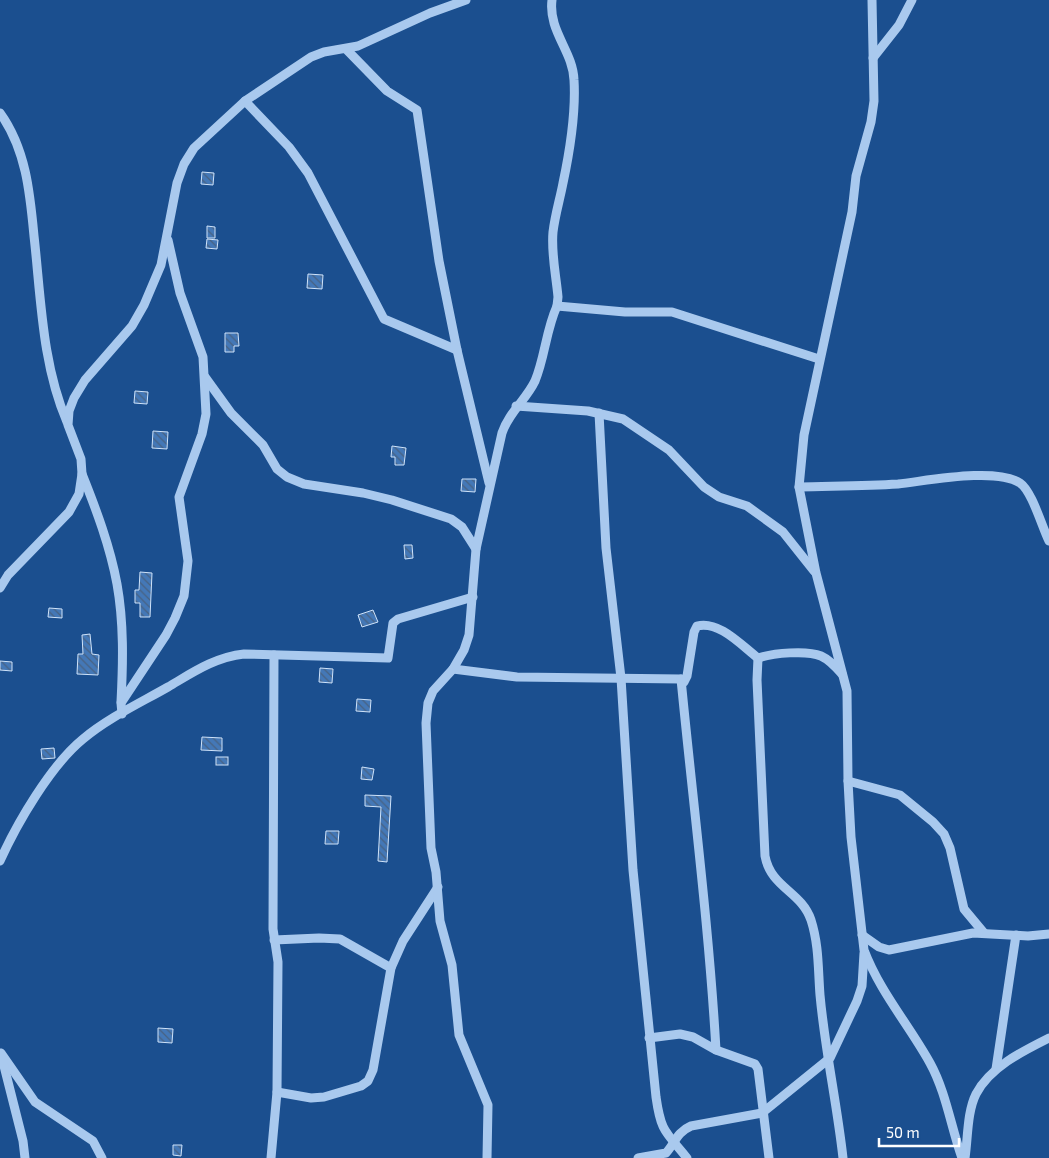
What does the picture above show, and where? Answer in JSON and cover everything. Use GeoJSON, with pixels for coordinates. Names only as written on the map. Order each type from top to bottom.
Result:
{"type":"FeatureCollection","features":[{"type":"Feature","properties":{"kind":"street"},"geometry":{"type":"LineString","coordinates":[[68,425],[69,411],[74,398],[85,380],[132,326],[144,305],[161,264],[168,237],[177,183],[184,164],[194,148],[245,100],[311,57],[324,52],[358,46],[430,13],[466,0]]}},
{"type":"Feature","properties":{"kind":"street"},"geometry":{"type":"LineString","coordinates":[[487,1158],[488,1105],[459,1035],[452,965],[443,936],[438,887],[431,848],[426,723],[428,704],[433,691],[453,669],[464,650],[469,635],[476,550],[506,421],[516,406],[530,391],[535,380],[557,306],[558,296],[553,235],[555,214],[566,167],[574,80],[572,66],[554,28],[551,16],[552,0]]}},
{"type":"Feature","properties":{"kind":"street"},"geometry":{"type":"LineString","coordinates":[[638,1158],[666,1153],[672,1142],[684,1129],[691,1126],[762,1113],[830,1058],[857,1001],[862,986],[864,950],[851,837],[848,781],[849,715],[845,677],[816,573],[799,487],[804,435],[852,212],[856,176],[871,122],[874,101],[872,0]]}},
{"type":"Feature","properties":{"kind":"street"},"geometry":{"type":"LineString","coordinates":[[873,58],[900,25],[912,0]]}},
{"type":"Feature","properties":{"kind":"street"},"geometry":{"type":"LineString","coordinates":[[346,49],[386,91],[417,110],[439,261],[457,350],[490,486]]}},
{"type":"Feature","properties":{"kind":"street"},"geometry":{"type":"LineString","coordinates":[[245,100],[289,147],[308,173],[384,319],[457,350]]}},
{"type":"Feature","properties":{"kind":"street"},"geometry":{"type":"LineString","coordinates":[[0,113],[18,146],[26,171],[43,322],[55,388],[80,459],[82,474],[107,546],[117,582],[122,618],[122,714]]}},
{"type":"Feature","properties":{"kind":"street"},"geometry":{"type":"LineString","coordinates":[[121,703],[166,635],[184,596],[188,561],[179,497],[204,424],[205,377],[203,357],[180,293],[168,237]]}},
{"type":"Feature","properties":{"kind":"street"},"geometry":{"type":"LineString","coordinates":[[557,306],[625,312],[672,312],[820,359]]}},
{"type":"Feature","properties":{"kind":"street"},"geometry":{"type":"LineString","coordinates":[[205,377],[231,413],[263,445],[277,469],[287,477],[304,484],[373,496],[451,519],[462,527],[476,550]]}},
{"type":"Feature","properties":{"kind":"street"},"geometry":{"type":"LineString","coordinates":[[516,406],[599,413],[623,419],[669,450],[704,487],[719,497],[747,506],[782,532],[816,573]]}},
{"type":"Feature","properties":{"kind":"street"},"geometry":{"type":"LineString","coordinates":[[599,413],[606,548],[621,678],[633,870],[649,1038],[660,1122],[672,1142],[687,1158]]}},
{"type":"Feature","properties":{"kind":"street"},"geometry":{"type":"LineString","coordinates":[[0,588],[8,575],[69,512],[79,494],[82,474]]}},
{"type":"Feature","properties":{"kind":"street"},"geometry":{"type":"LineString","coordinates":[[799,487],[898,484],[967,477],[1012,480],[1021,484],[1028,494],[1049,541]]}},
{"type":"Feature","properties":{"kind":"street"},"geometry":{"type":"LineString","coordinates":[[0,860],[22,820],[60,762],[83,738],[221,658],[244,654],[388,658],[393,623],[398,619],[473,597]]}},
{"type":"Feature","properties":{"kind":"street"},"geometry":{"type":"LineString","coordinates":[[453,669],[517,677],[681,679],[684,682],[687,676],[694,632],[697,626],[704,624],[723,631],[758,658]]}},
{"type":"Feature","properties":{"kind":"street"},"geometry":{"type":"LineString","coordinates":[[758,658],[775,654],[813,653],[831,662],[845,677]]}},
{"type":"Feature","properties":{"kind":"street"},"geometry":{"type":"LineString","coordinates":[[272,1158],[277,1092],[278,962],[274,940],[274,655]]}},
{"type":"Feature","properties":{"kind":"street"},"geometry":{"type":"LineString","coordinates":[[758,658],[757,680],[765,856],[768,870],[800,901],[810,917],[817,941],[820,995],[843,1158]]}},
{"type":"Feature","properties":{"kind":"street"},"geometry":{"type":"LineString","coordinates":[[681,679],[698,853],[711,953],[716,1050]]}},
{"type":"Feature","properties":{"kind":"street"},"geometry":{"type":"LineString","coordinates":[[848,781],[900,795],[934,822],[944,834],[950,848],[964,910],[984,934]]}},
{"type":"Feature","properties":{"kind":"street"},"geometry":{"type":"LineString","coordinates":[[277,1092],[310,1098],[324,1097],[361,1086],[368,1081],[373,1070],[391,968],[402,941],[438,887]]}},
{"type":"Feature","properties":{"kind":"street"},"geometry":{"type":"LineString","coordinates":[[862,935],[879,947],[889,950],[973,933],[1049,934]]}},
{"type":"Feature","properties":{"kind":"street"},"geometry":{"type":"LineString","coordinates":[[996,1069],[1016,935]]}},
{"type":"Feature","properties":{"kind":"street"},"geometry":{"type":"LineString","coordinates":[[274,940],[340,939],[391,968]]}},
{"type":"Feature","properties":{"kind":"street"},"geometry":{"type":"LineString","coordinates":[[864,950],[871,968],[891,1003],[936,1075],[963,1158]]}},
{"type":"Feature","properties":{"kind":"street"},"geometry":{"type":"LineString","coordinates":[[649,1038],[680,1034],[693,1037],[716,1050],[755,1064],[758,1069],[769,1158]]}},
{"type":"Feature","properties":{"kind":"street"},"geometry":{"type":"LineString","coordinates":[[963,1158],[973,1104],[977,1093],[996,1069],[1049,1038]]}},
{"type":"Feature","properties":{"kind":"street"},"geometry":{"type":"LineString","coordinates":[[0,1052],[23,1142],[24,1158]]}},
{"type":"Feature","properties":{"kind":"street"},"geometry":{"type":"LineString","coordinates":[[0,1052],[36,1102],[92,1141],[102,1158]]}},
{"type":"Feature","properties":{"kind":"building"},"geometry":{"type":"Polygon","coordinates":[[[202,172],[214,173],[213,185],[201,184],[202,172]]]}},
{"type":"Feature","properties":{"kind":"building"},"geometry":{"type":"Polygon","coordinates":[[[207,226],[215,227],[215,238],[207,238],[207,226]]]}},
{"type":"Feature","properties":{"kind":"building"},"geometry":{"type":"Polygon","coordinates":[[[207,239],[218,240],[217,249],[206,248],[207,239]]]}},
{"type":"Feature","properties":{"kind":"building"},"geometry":{"type":"Polygon","coordinates":[[[308,274],[323,275],[322,289],[307,288],[308,274]]]}},
{"type":"Feature","properties":{"kind":"building"},"geometry":{"type":"Polygon","coordinates":[[[225,333],[238,333],[239,346],[234,346],[234,352],[225,352],[225,333]]]}},
{"type":"Feature","properties":{"kind":"building"},"geometry":{"type":"Polygon","coordinates":[[[135,391],[148,392],[147,404],[134,403],[135,391]]]}},
{"type":"Feature","properties":{"kind":"building"},"geometry":{"type":"Polygon","coordinates":[[[153,431],[168,432],[167,449],[152,448],[153,431]]]}},
{"type":"Feature","properties":{"kind":"building"},"geometry":{"type":"Polygon","coordinates":[[[392,446],[406,448],[404,465],[395,465],[395,457],[391,457],[392,446]]]}},
{"type":"Feature","properties":{"kind":"building"},"geometry":{"type":"Polygon","coordinates":[[[462,479],[476,479],[475,492],[461,491],[462,479]]]}},
{"type":"Feature","properties":{"kind":"building"},"geometry":{"type":"Polygon","coordinates":[[[404,545],[412,545],[413,558],[405,559],[404,545]]]}},
{"type":"Feature","properties":{"kind":"building"},"geometry":{"type":"Polygon","coordinates":[[[140,572],[152,573],[150,617],[140,617],[140,603],[135,603],[135,590],[139,590],[140,572]]]}},
{"type":"Feature","properties":{"kind":"building"},"geometry":{"type":"Polygon","coordinates":[[[49,608],[62,609],[62,618],[48,617],[49,608]]]}},
{"type":"Feature","properties":{"kind":"building"},"geometry":{"type":"Polygon","coordinates":[[[373,610],[378,622],[362,627],[358,615],[373,610]]]}},
{"type":"Feature","properties":{"kind":"building"},"geometry":{"type":"Polygon","coordinates":[[[90,634],[92,654],[99,655],[98,675],[77,674],[78,654],[83,654],[82,635],[90,634]]]}},
{"type":"Feature","properties":{"kind":"building"},"geometry":{"type":"Polygon","coordinates":[[[0,661],[12,662],[12,671],[0,670],[0,661]]]}},
{"type":"Feature","properties":{"kind":"building"},"geometry":{"type":"Polygon","coordinates":[[[320,668],[333,669],[332,683],[319,682],[320,668]]]}},
{"type":"Feature","properties":{"kind":"building"},"geometry":{"type":"Polygon","coordinates":[[[357,699],[371,700],[370,712],[356,711],[357,699]]]}},
{"type":"Feature","properties":{"kind":"building"},"geometry":{"type":"Polygon","coordinates":[[[202,737],[222,738],[222,751],[201,750],[202,737]]]}},
{"type":"Feature","properties":{"kind":"building"},"geometry":{"type":"Polygon","coordinates":[[[54,748],[55,758],[42,759],[41,749],[54,748]]]}},
{"type":"Feature","properties":{"kind":"building"},"geometry":{"type":"Polygon","coordinates":[[[216,757],[228,757],[228,765],[216,765],[216,757]]]}},
{"type":"Feature","properties":{"kind":"building"},"geometry":{"type":"Polygon","coordinates":[[[362,767],[374,769],[372,780],[361,779],[362,767]]]}},
{"type":"Feature","properties":{"kind":"building"},"geometry":{"type":"Polygon","coordinates":[[[365,795],[391,796],[387,862],[378,861],[381,807],[365,806],[365,795]]]}},
{"type":"Feature","properties":{"kind":"building"},"geometry":{"type":"Polygon","coordinates":[[[326,831],[339,831],[338,844],[325,844],[326,831]]]}},
{"type":"Feature","properties":{"kind":"building"},"geometry":{"type":"Polygon","coordinates":[[[158,1028],[173,1029],[172,1043],[158,1042],[158,1028]]]}},
{"type":"Feature","properties":{"kind":"building"},"geometry":{"type":"Polygon","coordinates":[[[173,1145],[182,1145],[181,1156],[173,1155],[173,1145]]]}}]}
